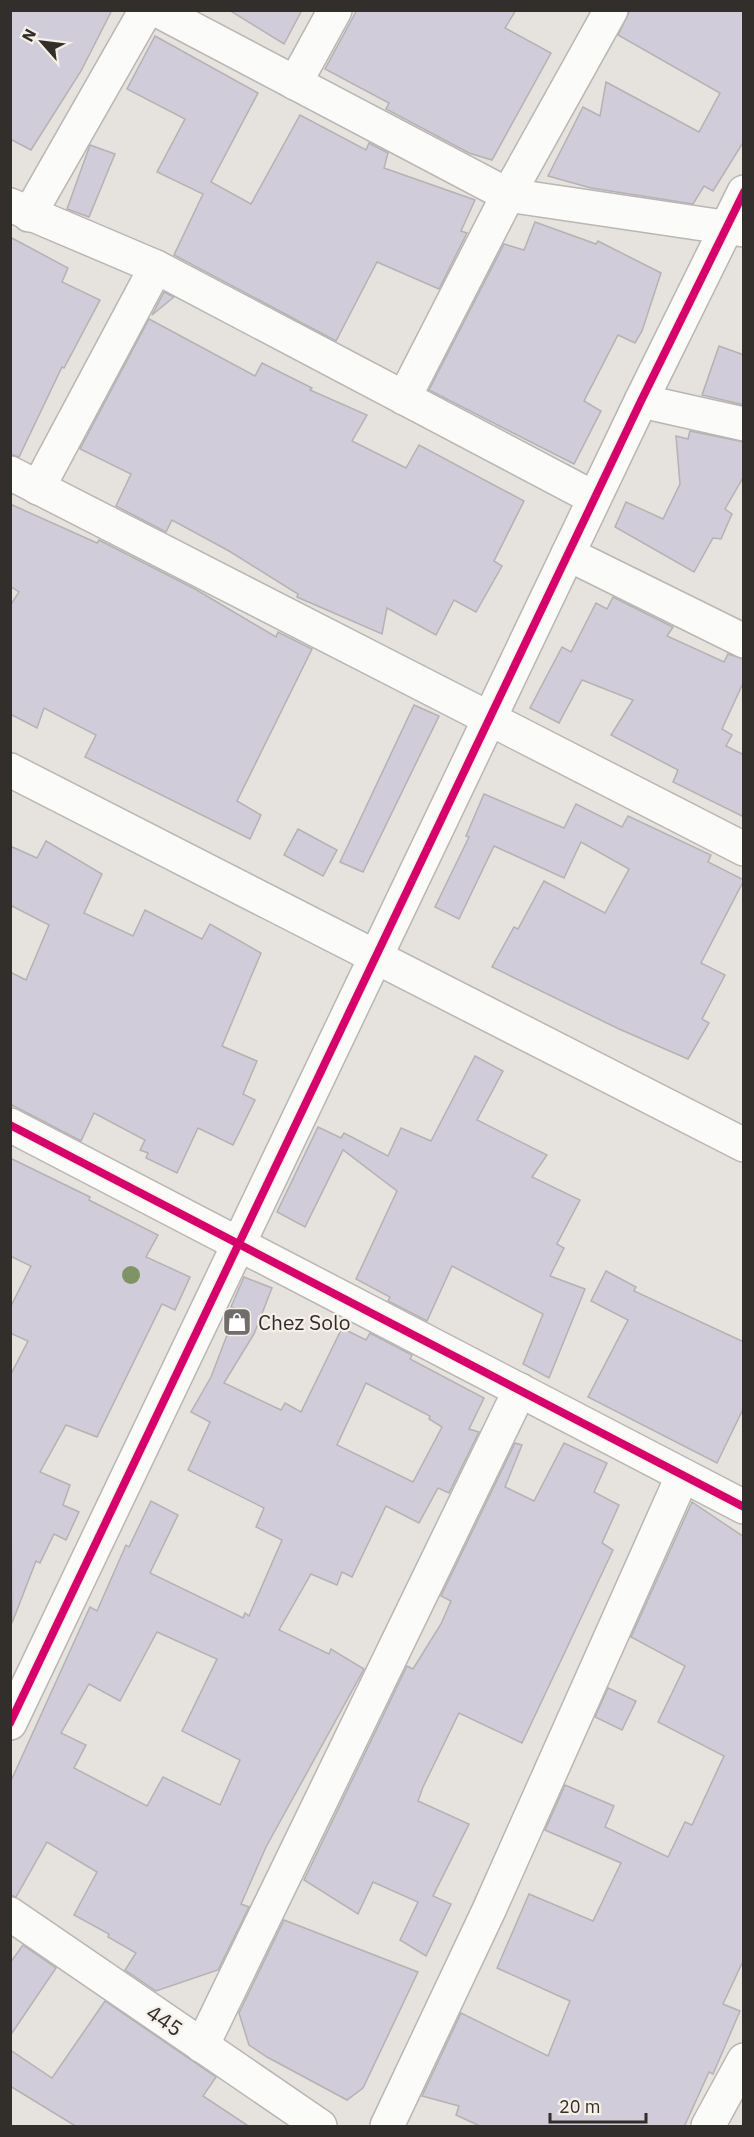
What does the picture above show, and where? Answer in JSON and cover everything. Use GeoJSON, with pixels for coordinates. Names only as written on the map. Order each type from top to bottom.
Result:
{"type":"FeatureCollection","features":[{"type":"Feature","properties":{"kind":"street"},"geometry":{"type":"LineString","coordinates":[[147,10],[20,210],[156,267],[594,498]]}},
{"type":"Feature","properties":{"kind":"street"},"geometry":{"type":"LineString","coordinates":[[157,10],[508,195],[734,229]]}},
{"type":"Feature","properties":{"kind":"street"},"geometry":{"type":"LineString","coordinates":[[295,83],[335,10]]}},
{"type":"Feature","properties":{"kind":"street"},"geometry":{"type":"LineString","coordinates":[[404,398],[508,195],[611,10]]}},
{"type":"Feature","properties":{"kind":"street"},"geometry":{"type":"LineString","coordinates":[[10,1723],[640,402],[734,229],[744,192]]}},
{"type":"Feature","properties":{"kind":"street"},"geometry":{"type":"LineString","coordinates":[[156,267],[24,480],[744,849]]}},
{"type":"Feature","properties":{"kind":"street"},"geometry":{"type":"LineString","coordinates":[[640,402],[744,424]]}},
{"type":"Feature","properties":{"kind":"street"},"geometry":{"type":"LineString","coordinates":[[568,554],[744,641]]}},
{"type":"Feature","properties":{"kind":"street"},"geometry":{"type":"LineString","coordinates":[[10,770],[744,1145]]}},
{"type":"Feature","properties":{"kind":"street"},"geometry":{"type":"LineString","coordinates":[[10,1125],[239,1242],[682,1477],[744,1507]]}},
{"type":"Feature","properties":{"kind":"street"},"geometry":{"type":"LineString","coordinates":[[202,2046],[520,1390]]}},
{"type":"Feature","properties":{"kind":"street"},"geometry":{"type":"LineString","coordinates":[[387,2127],[489,1910],[682,1477]]}},
{"type":"Feature","properties":{"kind":"street","name":"445"},"geometry":{"type":"LineString","coordinates":[[10,1914],[320,2127]]}},
{"type":"Feature","properties":{"kind":"street"},"geometry":{"type":"LineString","coordinates":[[708,2127],[744,2060]]}},
{"type":"Feature","properties":{"kind":"building"},"geometry":{"type":"Polygon","coordinates":[[[10,10],[112,10],[81,71],[31,150],[10,139],[10,10]]]}},
{"type":"Feature","properties":{"kind":"building"},"geometry":{"type":"Polygon","coordinates":[[[229,10],[302,10],[284,44],[229,10]]]}},
{"type":"Feature","properties":{"kind":"building"},"geometry":{"type":"Polygon","coordinates":[[[357,10],[516,10],[505,28],[551,53],[492,160],[469,153],[386,109],[389,103],[325,69],[357,10]]]}},
{"type":"Feature","properties":{"kind":"building"},"geometry":{"type":"Polygon","coordinates":[[[630,10],[744,10],[744,141],[713,191],[704,186],[693,204],[591,188],[548,176],[583,107],[600,116],[606,82],[699,132],[720,93],[618,35],[630,10]]]}},
{"type":"Feature","properties":{"kind":"building"},"geometry":{"type":"Polygon","coordinates":[[[155,36],[258,93],[211,182],[251,204],[300,115],[366,150],[369,143],[388,153],[384,168],[475,200],[461,231],[467,233],[439,289],[377,262],[336,341],[174,255],[203,194],[157,172],[185,119],[127,89],[155,36]]]}},
{"type":"Feature","properties":{"kind":"building"},"geometry":{"type":"Polygon","coordinates":[[[90,145],[115,154],[89,217],[67,209],[90,145]]]}},
{"type":"Feature","properties":{"kind":"building"},"geometry":{"type":"Polygon","coordinates":[[[535,222],[596,244],[598,241],[661,273],[642,331],[635,343],[618,335],[584,401],[601,411],[574,464],[429,390],[504,244],[524,250],[535,222]]]}},
{"type":"Feature","properties":{"kind":"building"},"geometry":{"type":"Polygon","coordinates":[[[10,237],[68,268],[62,282],[100,300],[64,368],[62,367],[19,457],[10,454],[10,237]]]}},
{"type":"Feature","properties":{"kind":"building"},"geometry":{"type":"Polygon","coordinates":[[[164,292],[174,297],[152,315],[164,292]]]}},
{"type":"Feature","properties":{"kind":"building"},"geometry":{"type":"Polygon","coordinates":[[[149,319],[255,376],[262,363],[312,388],[310,390],[367,415],[352,441],[406,468],[419,445],[524,501],[494,561],[502,566],[476,612],[454,600],[436,635],[387,608],[382,634],[297,597],[298,594],[229,551],[172,520],[166,532],[116,506],[131,474],[80,449],[149,319]]]}},
{"type":"Feature","properties":{"kind":"building"},"geometry":{"type":"Polygon","coordinates":[[[719,346],[744,355],[744,405],[702,395],[719,346]]]}},
{"type":"Feature","properties":{"kind":"building"},"geometry":{"type":"Polygon","coordinates":[[[690,431],[744,442],[744,476],[725,509],[732,514],[721,539],[713,538],[694,572],[615,527],[626,502],[663,519],[680,484],[676,436],[688,439],[690,431]]]}},
{"type":"Feature","properties":{"kind":"building"},"geometry":{"type":"Polygon","coordinates":[[[10,504],[97,543],[99,540],[195,589],[276,637],[278,632],[312,649],[237,801],[261,815],[250,839],[85,757],[96,735],[44,708],[37,728],[10,714],[10,606],[19,592],[10,586],[10,504]]]}},
{"type":"Feature","properties":{"kind":"building"},"geometry":{"type":"Polygon","coordinates":[[[613,597],[673,627],[667,636],[724,662],[728,654],[744,659],[744,681],[722,729],[732,735],[726,746],[744,755],[744,817],[673,782],[678,770],[611,735],[633,700],[582,680],[559,723],[530,708],[562,647],[571,652],[596,603],[607,609],[613,597]]]}},
{"type":"Feature","properties":{"kind":"building"},"geometry":{"type":"Polygon","coordinates":[[[414,705],[439,716],[363,872],[340,862],[414,705]]]}},
{"type":"Feature","properties":{"kind":"building"},"geometry":{"type":"Polygon","coordinates":[[[484,794],[564,828],[576,804],[622,827],[628,816],[711,855],[708,862],[744,880],[701,963],[725,975],[702,1019],[709,1023],[688,1059],[619,1029],[492,967],[514,927],[518,929],[544,881],[605,913],[629,869],[581,842],[564,878],[494,846],[459,919],[435,907],[469,837],[466,836],[484,794]]]}},
{"type":"Feature","properties":{"kind":"building"},"geometry":{"type":"Polygon","coordinates":[[[298,829],[337,850],[323,876],[284,855],[298,829]]]}},
{"type":"Feature","properties":{"kind":"building"},"geometry":{"type":"Polygon","coordinates":[[[46,841],[102,874],[84,913],[133,936],[145,910],[202,939],[210,924],[261,953],[222,1046],[257,1061],[243,1094],[255,1100],[233,1145],[198,1128],[177,1173],[146,1158],[148,1153],[140,1150],[145,1140],[94,1113],[81,1141],[10,1104],[10,972],[26,980],[49,925],[10,905],[10,846],[37,858],[46,841]]]}},
{"type":"Feature","properties":{"kind":"building"},"geometry":{"type":"Polygon","coordinates":[[[475,1056],[503,1071],[477,1120],[547,1155],[532,1177],[580,1200],[557,1244],[564,1248],[550,1276],[585,1289],[549,1378],[523,1364],[543,1314],[452,1266],[427,1321],[388,1301],[390,1297],[356,1279],[397,1191],[343,1150],[305,1227],[277,1212],[318,1127],[341,1138],[344,1133],[388,1156],[401,1128],[431,1141],[475,1056]]]}},
{"type":"Feature","properties":{"kind":"building"},"geometry":{"type":"Polygon","coordinates":[[[10,1158],[90,1197],[89,1200],[158,1235],[146,1257],[190,1277],[175,1310],[162,1304],[97,1437],[66,1425],[40,1472],[70,1485],[63,1505],[79,1512],[66,1540],[54,1534],[40,1563],[36,1561],[12,1623],[10,1376],[28,1341],[10,1333],[10,1308],[31,1266],[10,1256],[10,1158]]]}},
{"type":"Feature","properties":{"kind":"building"},"geometry":{"type":"Polygon","coordinates":[[[606,1271],[636,1287],[634,1291],[744,1342],[744,1407],[717,1463],[588,1397],[628,1320],[591,1301],[606,1271]]]}},
{"type":"Feature","properties":{"kind":"building"},"geometry":{"type":"Polygon","coordinates":[[[244,1277],[272,1288],[254,1334],[224,1383],[281,1410],[285,1403],[301,1412],[342,1328],[366,1340],[370,1333],[412,1355],[410,1359],[484,1398],[469,1429],[479,1432],[449,1493],[438,1488],[419,1523],[386,1506],[352,1577],[342,1572],[337,1585],[311,1574],[279,1630],[329,1654],[331,1649],[364,1669],[266,1847],[241,1904],[249,1907],[218,1970],[156,1991],[125,1970],[136,1953],[108,1937],[109,1934],[74,1915],[97,1872],[47,1842],[16,1897],[10,1895],[10,1783],[90,1607],[97,1611],[126,1545],[129,1547],[151,1501],[178,1515],[150,1573],[243,1618],[245,1613],[249,1616],[282,1540],[256,1527],[264,1508],[188,1470],[210,1422],[191,1412],[211,1377],[237,1309],[231,1307],[244,1277]],[[366,1383],[337,1445],[413,1482],[442,1427],[429,1419],[430,1416],[366,1383]],[[157,1632],[120,1701],[89,1684],[61,1733],[86,1745],[74,1768],[147,1806],[163,1777],[220,1805],[240,1760],[182,1731],[217,1659],[157,1632]]]}},
{"type":"Feature","properties":{"kind":"building"},"geometry":{"type":"Polygon","coordinates":[[[515,1443],[522,1445],[505,1487],[534,1501],[564,1443],[607,1463],[594,1492],[619,1505],[602,1543],[613,1550],[522,1743],[459,1713],[423,1787],[418,1801],[469,1824],[433,1896],[451,1904],[426,1956],[400,1940],[418,1902],[373,1882],[358,1914],[304,1880],[407,1666],[413,1669],[441,1624],[451,1601],[441,1596],[515,1443]]]}},
{"type":"Feature","properties":{"kind":"building"},"geometry":{"type":"Polygon","coordinates":[[[692,1502],[744,1537],[744,1959],[723,2004],[740,2011],[713,2074],[709,2072],[684,2127],[482,2127],[456,2115],[459,2106],[422,2096],[461,2013],[548,2056],[570,2001],[497,1968],[529,1894],[593,1921],[621,1863],[545,1830],[565,1785],[614,1806],[605,1827],[668,1857],[685,1822],[692,1825],[724,1756],[658,1722],[685,1666],[631,1637],[692,1502]]]}},
{"type":"Feature","properties":{"kind":"building"},"geometry":{"type":"Polygon","coordinates":[[[608,1688],[636,1701],[622,1730],[595,1717],[608,1688]]]}},
{"type":"Feature","properties":{"kind":"building"},"geometry":{"type":"Polygon","coordinates":[[[284,1920],[418,1972],[363,2088],[347,2100],[249,2045],[239,2013],[284,1920]]]}},
{"type":"Feature","properties":{"kind":"building"},"geometry":{"type":"Polygon","coordinates":[[[23,1945],[56,1968],[10,2036],[10,1963],[23,1945]]]}},
{"type":"Feature","properties":{"kind":"building"},"geometry":{"type":"Polygon","coordinates":[[[105,2001],[216,2077],[203,2096],[250,2127],[77,2127],[10,2086],[10,2050],[52,2078],[105,2001]]]}},
{"type":"Feature","properties":{"kind":"cycle path"},"geometry":{"type":"LineString","coordinates":[[10,1723],[641,401],[744,192]]}},
{"type":"Feature","properties":{"kind":"cycle path"},"geometry":{"type":"LineString","coordinates":[[10,1125],[744,1507]]}},
{"type":"Feature","properties":{"kind":"place","name":"Chez Solo"},"geometry":{"type":"Point","coordinates":[237,1322]}}]}
